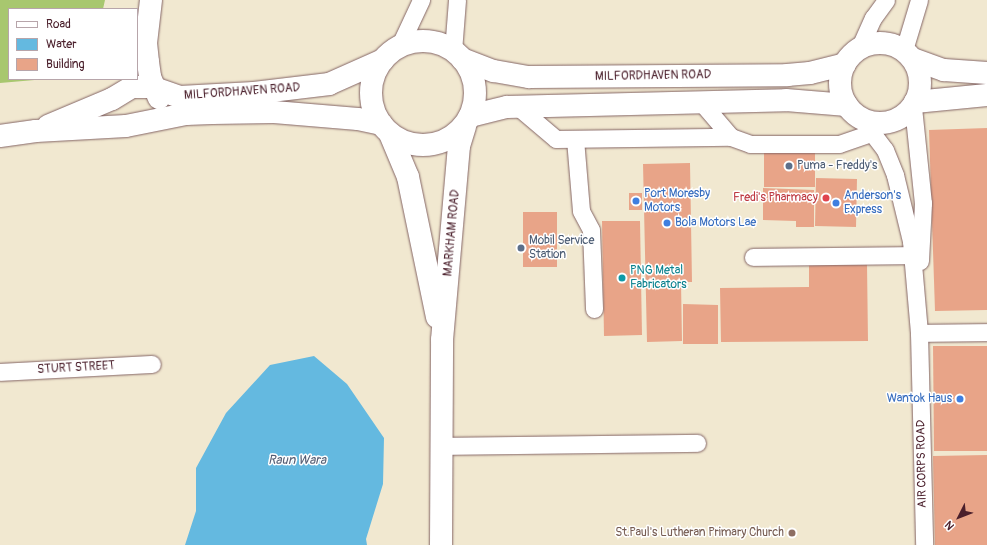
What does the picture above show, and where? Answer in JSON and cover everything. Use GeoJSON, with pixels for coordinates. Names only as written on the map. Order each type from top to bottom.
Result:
{"type":"FeatureCollection","features":[{"type":"Feature","properties":{"kind":"main road"},"geometry":{"type":"LineString","coordinates":[[138,24],[147,0]]}},
{"type":"Feature","properties":{"kind":"main road"},"geometry":{"type":"LineString","coordinates":[[121,87],[123,115],[128,120],[147,124],[159,115],[160,108],[150,77],[147,48],[151,0]]}},
{"type":"Feature","properties":{"kind":"main road"},"geometry":{"type":"LineString","coordinates":[[427,41],[444,45],[457,55],[474,83],[475,100],[467,121],[452,137],[437,144],[426,145],[404,142],[385,129],[373,109],[371,92],[374,74],[391,53],[411,42],[427,41]]}},
{"type":"Feature","properties":{"kind":"main road"},"geometry":{"type":"LineString","coordinates":[[860,118],[840,85],[852,56],[874,43],[889,44],[908,55],[944,70],[987,73]]}},
{"type":"Feature","properties":{"kind":"main road","name":"MILFORDHAVEN ROAD"},"geometry":{"type":"LineString","coordinates":[[36,131],[121,87],[137,86],[155,89],[180,97],[254,94],[310,87],[329,84],[391,53]]}},
{"type":"Feature","properties":{"kind":"main road","name":"MILFORDHAVEN ROAD"},"geometry":{"type":"LineString","coordinates":[[457,55],[494,71],[530,77],[787,75],[810,73],[852,56]]}},
{"type":"Feature","properties":{"kind":"main road"},"geometry":{"type":"LineString","coordinates":[[467,121],[517,106],[786,100],[880,123],[892,121],[904,116],[914,104],[921,83],[908,55]]}},
{"type":"Feature","properties":{"kind":"main road"},"geometry":{"type":"LineString","coordinates":[[914,104],[987,95]]}},
{"type":"Feature","properties":{"kind":"main road","name":"MILFORDHAVEN ROAD"},"geometry":{"type":"LineString","coordinates":[[0,136],[36,131],[103,129],[147,124],[186,114],[274,112],[358,119],[385,129]]}},
{"type":"Feature","properties":{"kind":"main road","name":"MARKHAM ROAD"},"geometry":{"type":"LineString","coordinates":[[441,545],[442,340],[459,146],[467,121]]}},
{"type":"Feature","properties":{"kind":"main road","name":"MARKHAM ROAD"},"geometry":{"type":"LineString","coordinates":[[385,129],[408,177],[442,340]]}},
{"type":"Feature","properties":{"kind":"street"},"geometry":{"type":"LineString","coordinates":[[391,53],[421,0]]}},
{"type":"Feature","properties":{"kind":"street"},"geometry":{"type":"LineString","coordinates":[[852,56],[873,18],[886,0]]}},
{"type":"Feature","properties":{"kind":"street"},"geometry":{"type":"LineString","coordinates":[[908,55],[919,0]]}},
{"type":"Feature","properties":{"kind":"street"},"geometry":{"type":"LineString","coordinates":[[457,55],[459,2]]}},
{"type":"Feature","properties":{"kind":"street"},"geometry":{"type":"LineString","coordinates":[[701,102],[732,137]]}},
{"type":"Feature","properties":{"kind":"street","name":"AIR CORPS ROAD"},"geometry":{"type":"LineString","coordinates":[[914,104],[924,223],[916,287]]}},
{"type":"Feature","properties":{"kind":"street"},"geometry":{"type":"LineString","coordinates":[[517,106],[556,139],[575,140],[732,137],[750,144],[839,144],[860,118]]}},
{"type":"Feature","properties":{"kind":"street","name":"AIR CORPS ROAD"},"geometry":{"type":"LineString","coordinates":[[860,118],[885,150],[895,175],[905,210],[913,255],[919,333],[924,545]]}},
{"type":"Feature","properties":{"kind":"street"},"geometry":{"type":"LineString","coordinates":[[575,140],[581,211],[591,230],[594,309]]}},
{"type":"Feature","properties":{"kind":"street"},"geometry":{"type":"LineString","coordinates":[[753,257],[913,255]]}},
{"type":"Feature","properties":{"kind":"street"},"geometry":{"type":"LineString","coordinates":[[919,333],[987,332]]}},
{"type":"Feature","properties":{"kind":"street","name":"STURT STREET"},"geometry":{"type":"LineString","coordinates":[[0,372],[152,364]]}},
{"type":"Feature","properties":{"kind":"street"},"geometry":{"type":"LineString","coordinates":[[442,446],[697,443]]}},
{"type":"Feature","properties":{"kind":"green space"},"geometry":{"type":"Polygon","coordinates":[[[0,0],[105,0],[103,8],[8,8],[8,80],[34,80],[0,83],[0,0]]]}},
{"type":"Feature","properties":{"kind":"water","name":"Raun Wara"},"geometry":{"type":"Polygon","coordinates":[[[314,356],[347,384],[384,438],[383,484],[366,539],[367,545],[185,545],[196,511],[196,468],[226,413],[270,365],[314,356]]]}},
{"type":"Feature","properties":{"kind":"building"},"geometry":{"type":"Polygon","coordinates":[[[987,128],[987,310],[935,311],[929,130],[987,128]]]}},
{"type":"Feature","properties":{"kind":"building","name":"Puma - Freddy's"},"geometry":{"type":"Polygon","coordinates":[[[764,146],[815,146],[815,187],[764,187],[764,146]]]}},
{"type":"Feature","properties":{"kind":"building","name":"Bola Motors Lae"},"geometry":{"type":"Polygon","coordinates":[[[690,163],[692,282],[681,282],[682,341],[647,342],[643,164],[690,163]]]}},
{"type":"Feature","properties":{"kind":"building","name":"Anderson's Express"},"geometry":{"type":"Polygon","coordinates":[[[816,178],[857,179],[856,227],[815,226],[816,178]]]}},
{"type":"Feature","properties":{"kind":"building"},"geometry":{"type":"Polygon","coordinates":[[[763,188],[814,190],[814,227],[796,227],[796,221],[763,220],[763,188]]]}},
{"type":"Feature","properties":{"kind":"building","name":"Port Moresby Motors"},"geometry":{"type":"Polygon","coordinates":[[[629,193],[642,193],[642,210],[629,210],[629,193]]]}},
{"type":"Feature","properties":{"kind":"building"},"geometry":{"type":"Polygon","coordinates":[[[523,212],[557,212],[557,267],[523,267],[523,212]]]}},
{"type":"Feature","properties":{"kind":"building","name":"PNG Metal Fabricators"},"geometry":{"type":"Polygon","coordinates":[[[602,221],[640,221],[642,335],[604,336],[602,221]]]}},
{"type":"Feature","properties":{"kind":"building"},"geometry":{"type":"Polygon","coordinates":[[[867,264],[868,341],[721,342],[720,288],[809,287],[809,265],[867,264]]]}},
{"type":"Feature","properties":{"kind":"building"},"geometry":{"type":"Polygon","coordinates":[[[683,304],[718,305],[718,344],[683,344],[683,304]]]}},
{"type":"Feature","properties":{"kind":"building","name":"Wantok Haus"},"geometry":{"type":"Polygon","coordinates":[[[933,346],[987,346],[987,451],[934,451],[933,346]]]}},
{"type":"Feature","properties":{"kind":"building"},"geometry":{"type":"Polygon","coordinates":[[[987,455],[987,545],[935,545],[933,456],[987,455]]]}},
{"type":"Feature","properties":{"kind":"place","name":"Puma - Freddy's"},"geometry":{"type":"Point","coordinates":[789,166]}},
{"type":"Feature","properties":{"kind":"place","name":"Fredi's Pharmacy"},"geometry":{"type":"Point","coordinates":[826,198]}},
{"type":"Feature","properties":{"kind":"place","name":"Port Moresby Motors"},"geometry":{"type":"Point","coordinates":[636,201]}},
{"type":"Feature","properties":{"kind":"place","name":"Anderson's Express"},"geometry":{"type":"Point","coordinates":[836,203]}},
{"type":"Feature","properties":{"kind":"place","name":"Bola Motors Lae"},"geometry":{"type":"Point","coordinates":[667,223]}},
{"type":"Feature","properties":{"kind":"place","name":"Mobil Service Station"},"geometry":{"type":"Point","coordinates":[521,248]}},
{"type":"Feature","properties":{"kind":"place","name":"PNG Metal Fabricators"},"geometry":{"type":"Point","coordinates":[622,278]}},
{"type":"Feature","properties":{"kind":"place","name":"Wantok Haus"},"geometry":{"type":"Point","coordinates":[960,399]}},
{"type":"Feature","properties":{"kind":"place","name":"St.Paul's Lutheran Primary Church"},"geometry":{"type":"Point","coordinates":[792,533]}}]}
